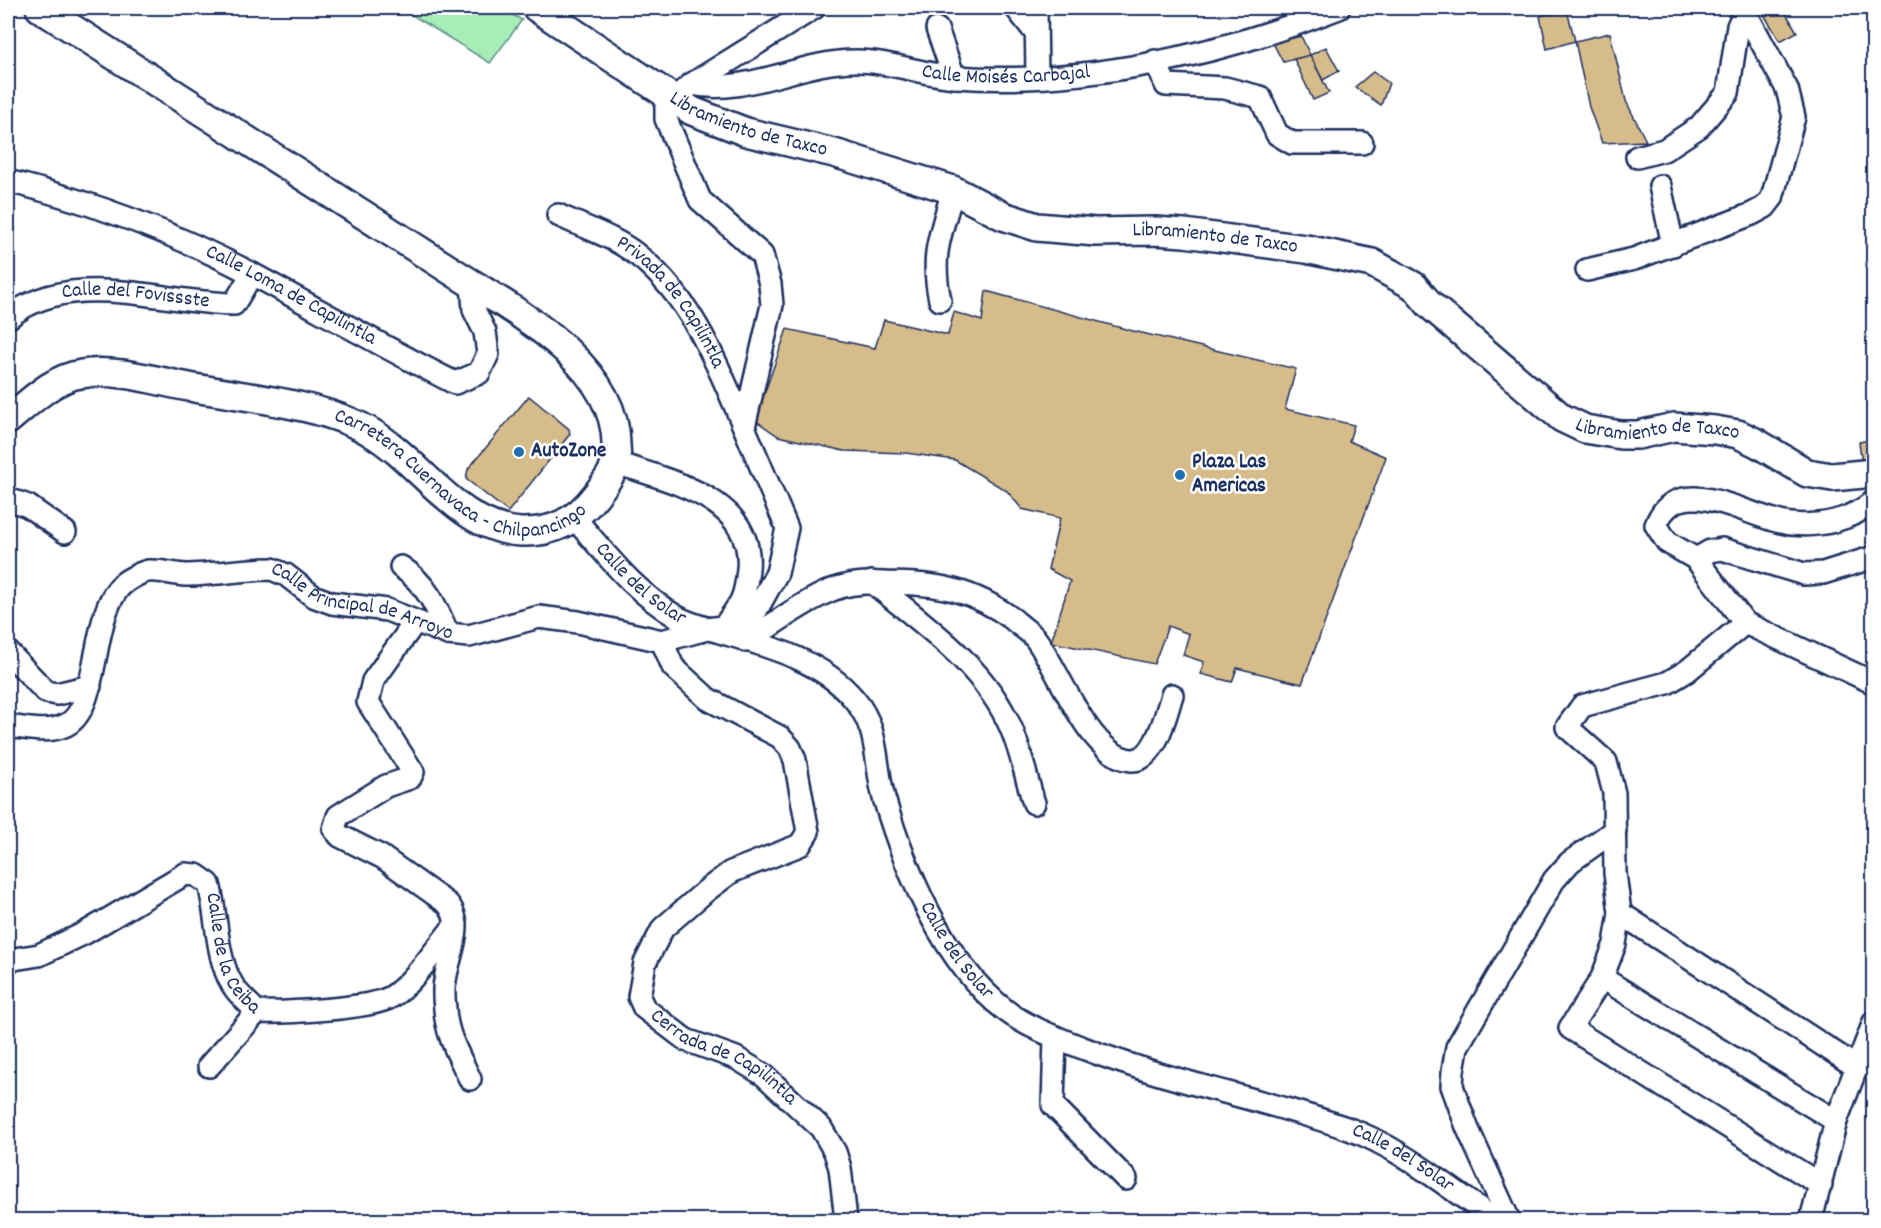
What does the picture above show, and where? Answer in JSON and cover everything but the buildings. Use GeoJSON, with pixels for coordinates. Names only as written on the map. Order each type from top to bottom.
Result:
{"type":"FeatureCollection","features":[{"type":"Feature","properties":{"kind":"main road"},"geometry":{"type":"LineString","coordinates":[[40,8],[472,284],[564,347],[591,376],[616,423],[616,463]]}},
{"type":"Feature","properties":{"kind":"main road","name":"Libramiento de Taxco"},"geometry":{"type":"LineString","coordinates":[[537,8],[682,91],[692,111],[746,132],[834,153],[953,190],[1003,216],[1037,226],[1096,232],[1184,233],[1306,249],[1372,262],[1414,286],[1430,305],[1562,418],[1585,429],[1620,435],[1638,435],[1674,427],[1715,430],[1738,434],[1807,473],[1832,477],[1874,473]]}},
{"type":"Feature","properties":{"kind":"main road","name":"Carretera Cuernavaca - Chilpancingo"},"geometry":{"type":"LineString","coordinates":[[8,420],[64,378],[83,373],[127,375],[282,404],[347,420],[374,433],[447,497],[484,523],[518,532],[548,531],[575,519],[597,495],[616,463]]}},
{"type":"Feature","properties":{"kind":"street"},"geometry":{"type":"LineString","coordinates":[[744,427],[772,305],[771,284],[762,255],[700,200],[666,119],[666,105],[682,91],[814,8]]}},
{"type":"Feature","properties":{"kind":"street"},"geometry":{"type":"LineString","coordinates":[[1016,8],[1035,32]]}},
{"type":"Feature","properties":{"kind":"street"},"geometry":{"type":"LineString","coordinates":[[1036,8],[1037,77]]}},
{"type":"Feature","properties":{"kind":"street","name":"Calle Moisés Carbajal"},"geometry":{"type":"LineString","coordinates":[[682,91],[716,88],[834,63],[858,61],[954,77],[1037,77],[1081,73],[1155,61],[1220,46],[1339,8]]}},
{"type":"Feature","properties":{"kind":"street"},"geometry":{"type":"LineString","coordinates":[[1587,270],[1635,259],[1673,245],[1765,207],[1772,198],[1793,130],[1792,104],[1787,89],[1744,9]]}},
{"type":"Feature","properties":{"kind":"street"},"geometry":{"type":"LineString","coordinates":[[1637,157],[1664,150],[1699,127],[1728,93],[1738,26],[1744,9]]}},
{"type":"Feature","properties":{"kind":"street"},"geometry":{"type":"LineString","coordinates":[[937,29],[954,77]]}},
{"type":"Feature","properties":{"kind":"street"},"geometry":{"type":"LineString","coordinates":[[1155,61],[1166,85],[1225,88],[1260,97],[1277,134],[1292,143],[1362,143]]}},
{"type":"Feature","properties":{"kind":"street","name":"Calle Loma de Capilintla"},"geometry":{"type":"LineString","coordinates":[[8,181],[55,193],[134,220],[252,274],[455,383],[479,372],[488,354],[485,332],[474,310],[472,284]]}},
{"type":"Feature","properties":{"kind":"street"},"geometry":{"type":"LineString","coordinates":[[1660,186],[1673,245]]}},
{"type":"Feature","properties":{"kind":"street"},"geometry":{"type":"LineString","coordinates":[[940,300],[934,273],[936,253],[953,190]]}},
{"type":"Feature","properties":{"kind":"street","name":"Privada de Capilintla"},"geometry":{"type":"LineString","coordinates":[[558,215],[634,252],[663,277],[694,321],[744,427],[784,521],[786,540],[777,573],[756,611],[738,625],[715,628]]}},
{"type":"Feature","properties":{"kind":"street","name":"Calle del Fovissste"},"geometry":{"type":"LineString","coordinates":[[8,318],[17,310],[57,293],[112,292],[202,303],[234,304],[252,274]]}},
{"type":"Feature","properties":{"kind":"street"},"geometry":{"type":"LineString","coordinates":[[616,463],[676,483],[709,499],[734,518],[746,539],[749,556],[742,599],[715,628]]}},
{"type":"Feature","properties":{"kind":"street"},"geometry":{"type":"LineString","coordinates":[[8,498],[28,506],[65,532]]}},
{"type":"Feature","properties":{"kind":"street"},"geometry":{"type":"LineString","coordinates":[[1874,501],[1859,513],[1820,525],[1789,524],[1726,504],[1695,498],[1672,501],[1661,511],[1656,525],[1667,542],[1696,559],[1745,623],[1874,683]]}},
{"type":"Feature","properties":{"kind":"street","name":"Calle del Solar"},"geometry":{"type":"LineString","coordinates":[[575,519],[639,591],[677,617],[792,656],[808,664],[854,698],[870,722],[877,746],[884,795],[915,881],[941,933],[970,976],[1006,1011],[1055,1037],[1117,1061],[1352,1130],[1403,1157],[1496,1221]]}},
{"type":"Feature","properties":{"kind":"street"},"geometry":{"type":"LineString","coordinates":[[1696,559],[1710,551],[1722,549],[1804,574],[1823,573],[1874,557]]}},
{"type":"Feature","properties":{"kind":"street"},"geometry":{"type":"LineString","coordinates":[[401,567],[417,577],[433,598],[448,634]]}},
{"type":"Feature","properties":{"kind":"street","name":"Calle Principal de Arroyo"},"geometry":{"type":"LineString","coordinates":[[10,725],[42,731],[66,725],[75,718],[90,686],[103,619],[113,596],[125,581],[147,571],[183,575],[273,569],[286,575],[314,596],[332,603],[387,610],[448,634],[469,636],[539,617],[578,622],[662,641],[715,628]]}},
{"type":"Feature","properties":{"kind":"street"},"geometry":{"type":"LineString","coordinates":[[746,641],[833,589],[872,582],[927,583],[961,591],[997,608],[1034,637],[1096,738],[1113,753],[1132,760],[1145,756],[1159,736],[1172,695]]}},
{"type":"Feature","properties":{"kind":"street"},"geometry":{"type":"LineString","coordinates":[[872,582],[944,641],[987,686],[1011,728],[1034,803]]}},
{"type":"Feature","properties":{"kind":"street"},"geometry":{"type":"LineString","coordinates":[[415,622],[373,681],[368,702],[413,772],[410,778],[386,786],[338,816],[334,829],[340,836],[382,857],[448,904],[454,912],[457,924],[444,982],[445,1010],[448,1034],[470,1078]]}},
{"type":"Feature","properties":{"kind":"street"},"geometry":{"type":"LineString","coordinates":[[1745,623],[1687,671],[1667,683],[1582,706],[1567,727],[1606,762],[1614,792],[1615,873],[1620,913],[1615,944],[1602,978],[1570,1028],[1821,1185]]}},
{"type":"Feature","properties":{"kind":"street","name":"Cerrada de Capilintla"},"geometry":{"type":"LineString","coordinates":[[662,641],[673,667],[708,699],[780,737],[790,748],[795,759],[808,832],[800,845],[731,872],[663,928],[645,963],[639,997],[644,1008],[686,1040],[736,1058],[764,1075],[821,1128],[835,1152],[840,1168],[846,1221]]}},
{"type":"Feature","properties":{"kind":"street"},"geometry":{"type":"LineString","coordinates":[[8,652],[46,692],[57,694],[90,686]]}},
{"type":"Feature","properties":{"kind":"street"},"geometry":{"type":"LineString","coordinates":[[1509,1221],[1452,1086],[1457,1047],[1554,880],[1570,862],[1616,830]]}},
{"type":"Feature","properties":{"kind":"street","name":"Calle de la Ceiba"},"geometry":{"type":"LineString","coordinates":[[8,960],[39,955],[85,933],[185,874],[196,875],[209,884],[215,906],[223,958],[232,984],[257,1012],[301,1012],[390,998],[411,979],[457,924]]}},
{"type":"Feature","properties":{"kind":"street"},"geometry":{"type":"LineString","coordinates":[[1620,913],[1858,1068]]}},
{"type":"Feature","properties":{"kind":"street"},"geometry":{"type":"LineString","coordinates":[[1602,978],[1836,1121]]}},
{"type":"Feature","properties":{"kind":"street"},"geometry":{"type":"LineString","coordinates":[[210,1066],[257,1012]]}},
{"type":"Feature","properties":{"kind":"street"},"geometry":{"type":"LineString","coordinates":[[1811,1221],[1836,1121],[1874,1022]]}},
{"type":"Feature","properties":{"kind":"street"},"geometry":{"type":"LineString","coordinates":[[1055,1037],[1053,1106],[1126,1179]]}},
{"type":"Feature","properties":{"kind":"green space"},"geometry":{"type":"Polygon","coordinates":[[[410,8],[500,8],[522,20],[490,63],[407,12],[410,8]]]}},
{"type":"Feature","properties":{"kind":"place","name":"AutoZone"},"geometry":{"type":"Point","coordinates":[519,452]}},
{"type":"Feature","properties":{"kind":"place","name":"Plaza Las Americas"},"geometry":{"type":"Point","coordinates":[1180,475]}}]}
